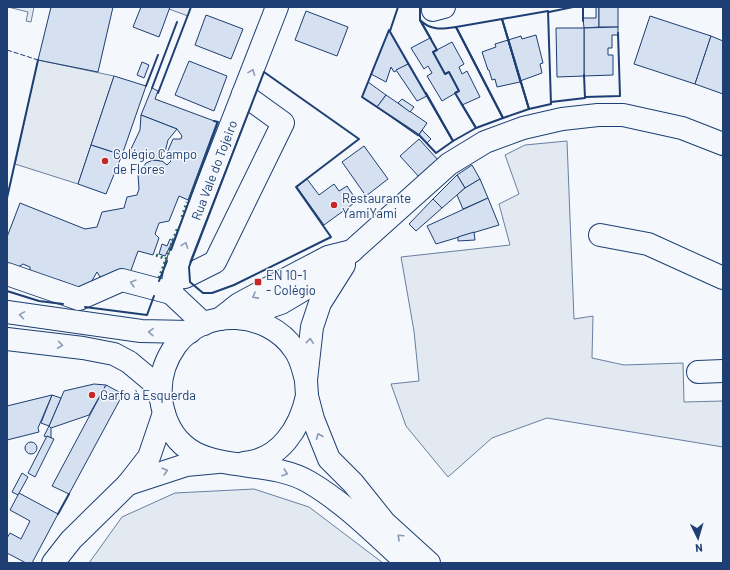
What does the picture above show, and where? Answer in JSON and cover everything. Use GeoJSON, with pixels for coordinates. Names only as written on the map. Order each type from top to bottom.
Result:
{"type":"FeatureCollection","features":[{"type":"Feature","properties":{"kind":"main road","name":"Rua Vale do Tojeiro"},"geometry":{"type":"LineString","coordinates":[[172,286],[176,266],[277,7]]}},
{"type":"Feature","properties":{"kind":"main road"},"geometry":{"type":"LineString","coordinates":[[172,286],[185,277],[215,262],[283,123],[243,94]]}},
{"type":"Feature","properties":{"kind":"main road"},"geometry":{"type":"LineString","coordinates":[[53,563],[71,540],[128,484],[149,457],[163,406],[162,374],[168,358],[177,344],[213,323],[281,304],[308,287],[353,250],[449,164],[485,142],[523,128],[562,119],[598,114],[623,115],[682,128],[723,144]]}},
{"type":"Feature","properties":{"kind":"main road"},"geometry":{"type":"LineString","coordinates":[[600,235],[648,244],[723,278]]}},
{"type":"Feature","properties":{"kind":"main road"},"geometry":{"type":"LineString","coordinates":[[128,484],[186,465],[248,462],[263,458],[288,440],[297,428],[304,413],[312,327],[320,303],[353,250]]}},
{"type":"Feature","properties":{"kind":"main road"},"geometry":{"type":"LineString","coordinates":[[7,274],[79,299],[122,280],[172,286],[213,323]]}},
{"type":"Feature","properties":{"kind":"main road"},"geometry":{"type":"LineString","coordinates":[[7,312],[141,331],[254,320],[264,324],[283,337],[294,349],[302,364],[313,419],[329,458],[353,483],[385,523],[429,563]]}},
{"type":"Feature","properties":{"kind":"main road"},"geometry":{"type":"LineString","coordinates":[[7,339],[76,347],[114,354],[129,362],[153,382],[163,406],[168,424],[178,438],[190,450],[203,457],[225,463],[269,468],[308,482],[338,504],[407,563]]}},
{"type":"Feature","properties":{"kind":"main road"},"geometry":{"type":"LineString","coordinates":[[698,372],[723,371]]}},
{"type":"Feature","properties":{"kind":"shaded area"},"geometry":{"type":"Polygon","coordinates":[[[8,7],[34,7],[31,22],[26,21],[28,12],[8,7]]]}},
{"type":"Feature","properties":{"kind":"shaded area"},"geometry":{"type":"Polygon","coordinates":[[[170,7],[191,7],[188,16],[169,9],[170,7]]]}},
{"type":"Feature","properties":{"kind":"shaded area"},"geometry":{"type":"Polygon","coordinates":[[[38,60],[114,76],[78,184],[15,164],[38,60]]]}},
{"type":"Feature","properties":{"kind":"shaded area"},"geometry":{"type":"Polygon","coordinates":[[[567,141],[574,319],[593,316],[592,358],[624,365],[683,363],[684,402],[723,401],[723,447],[547,418],[492,438],[448,477],[406,426],[391,384],[419,381],[414,331],[401,257],[510,245],[499,204],[519,194],[505,155],[525,145],[567,141]]]}},
{"type":"Feature","properties":{"kind":"shaded area"},"geometry":{"type":"Polygon","coordinates":[[[254,489],[309,507],[383,563],[89,563],[122,517],[175,493],[254,489]]]}},
{"type":"Feature","properties":{"kind":"building"},"geometry":{"type":"Polygon","coordinates":[[[51,7],[113,7],[98,72],[38,60],[51,7]]]}},
{"type":"Feature","properties":{"kind":"building"},"geometry":{"type":"Polygon","coordinates":[[[141,7],[170,7],[159,37],[133,27],[141,7]]]}},
{"type":"Feature","properties":{"kind":"building"},"geometry":{"type":"Polygon","coordinates":[[[596,7],[599,7],[599,27],[584,28],[583,18],[596,18],[596,7]]]}},
{"type":"Feature","properties":{"kind":"building"},"geometry":{"type":"Polygon","coordinates":[[[599,7],[618,7],[618,27],[599,27],[599,7]]]}},
{"type":"Feature","properties":{"kind":"building"},"geometry":{"type":"Polygon","coordinates":[[[306,11],[348,27],[337,56],[295,40],[306,11]]]}},
{"type":"Feature","properties":{"kind":"building"},"geometry":{"type":"Polygon","coordinates":[[[206,15],[243,29],[231,59],[195,45],[206,15]]]}},
{"type":"Feature","properties":{"kind":"building"},"geometry":{"type":"Polygon","coordinates":[[[650,16],[711,36],[695,84],[634,64],[650,16]]]}},
{"type":"Feature","properties":{"kind":"building"},"geometry":{"type":"Polygon","coordinates":[[[618,27],[618,35],[612,35],[612,48],[608,48],[608,55],[613,55],[613,75],[584,76],[584,28],[618,27]]]}},
{"type":"Feature","properties":{"kind":"building"},"geometry":{"type":"Polygon","coordinates":[[[556,28],[584,28],[584,76],[557,77],[556,28]]]}},
{"type":"Feature","properties":{"kind":"building"},"geometry":{"type":"Polygon","coordinates":[[[389,30],[408,64],[394,72],[391,67],[386,82],[371,74],[389,30]]]}},
{"type":"Feature","properties":{"kind":"building"},"geometry":{"type":"Polygon","coordinates":[[[536,35],[543,63],[540,64],[542,73],[520,81],[508,40],[521,36],[522,39],[536,35]]]}},
{"type":"Feature","properties":{"kind":"building"},"geometry":{"type":"Polygon","coordinates":[[[711,36],[723,41],[723,94],[695,84],[711,36]]]}},
{"type":"Feature","properties":{"kind":"building"},"geometry":{"type":"Polygon","coordinates":[[[430,38],[437,50],[433,52],[445,74],[449,72],[459,91],[442,101],[427,76],[432,73],[428,66],[424,69],[411,48],[430,38]]]}},
{"type":"Feature","properties":{"kind":"building"},"geometry":{"type":"Polygon","coordinates":[[[508,40],[520,82],[497,87],[495,79],[492,80],[482,52],[496,47],[495,44],[508,40]]]}},
{"type":"Feature","properties":{"kind":"building"},"geometry":{"type":"Polygon","coordinates":[[[452,42],[464,64],[459,67],[462,74],[467,71],[480,97],[462,105],[455,93],[459,91],[449,72],[445,74],[433,52],[452,42]]]}},
{"type":"Feature","properties":{"kind":"building"},"geometry":{"type":"Polygon","coordinates":[[[189,61],[227,76],[214,111],[175,95],[189,61]]]}},
{"type":"Feature","properties":{"kind":"building"},"geometry":{"type":"Polygon","coordinates":[[[142,62],[149,65],[144,78],[137,75],[142,62]]]}},
{"type":"Feature","properties":{"kind":"building"},"geometry":{"type":"Polygon","coordinates":[[[408,64],[427,96],[417,101],[396,70],[408,64]]]}},
{"type":"Feature","properties":{"kind":"building"},"geometry":{"type":"Polygon","coordinates":[[[114,76],[146,86],[122,155],[91,145],[114,76]]]}},
{"type":"Feature","properties":{"kind":"building"},"geometry":{"type":"Polygon","coordinates":[[[368,82],[386,95],[377,107],[362,97],[368,82]]]}},
{"type":"Feature","properties":{"kind":"building"},"geometry":{"type":"Polygon","coordinates":[[[152,88],[158,91],[155,99],[217,122],[188,200],[179,196],[169,221],[159,223],[155,234],[159,238],[153,255],[138,251],[130,273],[113,274],[100,277],[97,272],[86,291],[59,280],[54,285],[30,276],[30,267],[23,264],[18,267],[7,263],[7,237],[20,203],[85,229],[97,227],[102,212],[124,208],[127,197],[137,195],[139,189],[138,174],[146,163],[153,160],[162,161],[167,165],[171,161],[166,155],[173,139],[181,139],[182,136],[177,129],[141,115],[152,88]]]}},
{"type":"Feature","properties":{"kind":"building"},"geometry":{"type":"Polygon","coordinates":[[[386,95],[427,123],[418,136],[377,107],[386,95]]]}},
{"type":"Feature","properties":{"kind":"building"},"geometry":{"type":"Polygon","coordinates":[[[402,99],[414,107],[410,112],[398,103],[402,99]]]}},
{"type":"Feature","properties":{"kind":"building"},"geometry":{"type":"Polygon","coordinates":[[[141,115],[177,129],[168,140],[165,152],[161,152],[162,161],[153,160],[151,156],[145,159],[130,151],[140,130],[141,115]]]}},
{"type":"Feature","properties":{"kind":"building"},"geometry":{"type":"Polygon","coordinates":[[[422,130],[431,139],[427,143],[419,135],[422,130]]]}},
{"type":"Feature","properties":{"kind":"building"},"geometry":{"type":"Polygon","coordinates":[[[419,139],[438,160],[420,178],[400,156],[419,139]]]}},
{"type":"Feature","properties":{"kind":"building"},"geometry":{"type":"Polygon","coordinates":[[[91,145],[122,155],[106,194],[78,184],[91,145]]]}},
{"type":"Feature","properties":{"kind":"building"},"geometry":{"type":"Polygon","coordinates":[[[364,146],[388,179],[366,196],[342,162],[364,146]]]}},
{"type":"Feature","properties":{"kind":"building"},"geometry":{"type":"Polygon","coordinates":[[[472,165],[480,179],[465,188],[457,175],[472,165]]]}},
{"type":"Feature","properties":{"kind":"building"},"geometry":{"type":"Polygon","coordinates":[[[457,175],[465,188],[442,208],[433,199],[457,175]]]}},
{"type":"Feature","properties":{"kind":"building"},"geometry":{"type":"Polygon","coordinates":[[[307,179],[319,195],[334,184],[339,191],[347,186],[357,201],[324,225],[297,187],[307,179]]]}},
{"type":"Feature","properties":{"kind":"building"},"geometry":{"type":"Polygon","coordinates":[[[480,179],[488,198],[463,209],[457,195],[480,179]]]}},
{"type":"Feature","properties":{"kind":"building"},"geometry":{"type":"Polygon","coordinates":[[[488,198],[499,225],[436,244],[427,226],[488,198]]]}},
{"type":"Feature","properties":{"kind":"building"},"geometry":{"type":"Polygon","coordinates":[[[433,199],[442,208],[416,231],[409,224],[433,199]]]}},
{"type":"Feature","properties":{"kind":"building"},"geometry":{"type":"Polygon","coordinates":[[[474,232],[475,240],[458,241],[458,237],[474,232]]]}},
{"type":"Feature","properties":{"kind":"building"},"geometry":{"type":"Polygon","coordinates":[[[170,239],[173,241],[165,256],[159,254],[162,244],[167,246],[170,239]]]}},
{"type":"Feature","properties":{"kind":"building"},"geometry":{"type":"Polygon","coordinates":[[[94,384],[106,385],[89,415],[51,428],[49,426],[64,391],[94,384]]]}},
{"type":"Feature","properties":{"kind":"building"},"geometry":{"type":"Polygon","coordinates":[[[106,385],[123,394],[69,494],[52,486],[106,385]]]}},
{"type":"Feature","properties":{"kind":"building"},"geometry":{"type":"Polygon","coordinates":[[[52,395],[61,398],[49,426],[41,423],[52,395]]]}},
{"type":"Feature","properties":{"kind":"building"},"geometry":{"type":"Polygon","coordinates":[[[52,395],[38,428],[39,432],[7,440],[7,406],[52,395]]]}},
{"type":"Feature","properties":{"kind":"building"},"geometry":{"type":"Polygon","coordinates":[[[49,426],[51,428],[51,438],[44,436],[49,426]]]}},
{"type":"Feature","properties":{"kind":"building"},"geometry":{"type":"Polygon","coordinates":[[[47,436],[54,439],[35,477],[28,473],[47,436]]]}},
{"type":"Feature","properties":{"kind":"building"},"geometry":{"type":"Polygon","coordinates":[[[31,442],[35,444],[37,448],[35,452],[31,454],[27,452],[25,448],[27,444],[31,442]]]}},
{"type":"Feature","properties":{"kind":"building"},"geometry":{"type":"Polygon","coordinates":[[[22,473],[28,477],[18,495],[12,492],[22,473]]]}},
{"type":"Feature","properties":{"kind":"building"},"geometry":{"type":"Polygon","coordinates":[[[19,493],[58,514],[32,563],[26,563],[7,553],[7,538],[10,533],[21,539],[30,521],[10,510],[19,493]]]}},
{"type":"Feature","properties":{"kind":"hedge"},"geometry":{"type":"LineString","coordinates":[[182,217],[187,202]]}},
{"type":"Feature","properties":{"kind":"hedge"},"geometry":{"type":"LineString","coordinates":[[159,278],[178,227]]}},
{"type":"Feature","properties":{"kind":"hedge"},"geometry":{"type":"LineString","coordinates":[[156,255],[166,259]]}},
{"type":"Feature","properties":{"kind":"fence"},"geometry":{"type":"LineString","coordinates":[[7,50],[38,60]]}},
{"type":"Feature","properties":{"kind":"wall"},"geometry":{"type":"LineString","coordinates":[[158,93],[191,7]]}},
{"type":"Feature","properties":{"kind":"wall"},"geometry":{"type":"LineString","coordinates":[[390,31],[398,7]]}},
{"type":"Feature","properties":{"kind":"wall"},"geometry":{"type":"LineString","coordinates":[[420,7],[420,20],[431,39]]}},
{"type":"Feature","properties":{"kind":"wall"},"geometry":{"type":"LineString","coordinates":[[549,12],[573,7]]}},
{"type":"Feature","properties":{"kind":"wall"},"geometry":{"type":"LineString","coordinates":[[583,7],[583,21]]}},
{"type":"Feature","properties":{"kind":"wall"},"geometry":{"type":"LineString","coordinates":[[548,11],[551,104],[529,109],[502,19],[548,11]]}},
{"type":"Feature","properties":{"kind":"wall"},"geometry":{"type":"LineString","coordinates":[[502,19],[529,109],[503,118],[456,27],[502,19]]}},
{"type":"Feature","properties":{"kind":"wall"},"geometry":{"type":"LineString","coordinates":[[420,20],[424,24],[433,28],[441,29],[456,27],[503,118],[476,128],[455,93],[459,91],[449,72],[445,74],[433,52],[437,50],[420,20]]}},
{"type":"Feature","properties":{"kind":"wall"},"geometry":{"type":"LineString","coordinates":[[152,88],[177,22]]}},
{"type":"Feature","properties":{"kind":"wall"},"geometry":{"type":"LineString","coordinates":[[389,30],[453,141],[436,153],[419,135],[362,97],[389,30]]}},
{"type":"Feature","properties":{"kind":"wall"},"geometry":{"type":"LineString","coordinates":[[585,97],[620,96],[618,33]]}},
{"type":"Feature","properties":{"kind":"wall"},"geometry":{"type":"LineString","coordinates":[[146,86],[158,55]]}},
{"type":"Feature","properties":{"kind":"wall"},"geometry":{"type":"LineString","coordinates":[[7,198],[38,60]]}},
{"type":"Feature","properties":{"kind":"wall"},"geometry":{"type":"LineString","coordinates":[[264,72],[359,139],[296,187],[331,237],[234,285],[212,293],[203,293],[190,282],[189,267],[264,72]]}},
{"type":"Feature","properties":{"kind":"wall"},"geometry":{"type":"LineString","coordinates":[[551,102],[585,98],[584,75]]}},
{"type":"Feature","properties":{"kind":"wall"},"geometry":{"type":"LineString","coordinates":[[426,93],[453,141],[476,128],[461,103]]}},
{"type":"Feature","properties":{"kind":"wall"},"geometry":{"type":"LineString","coordinates":[[171,250],[218,122],[214,121]]}},
{"type":"Feature","properties":{"kind":"wall"},"geometry":{"type":"LineString","coordinates":[[159,281],[167,261]]}},
{"type":"Feature","properties":{"kind":"wall"},"geometry":{"type":"LineString","coordinates":[[7,291],[39,301],[63,304]]}},
{"type":"Feature","properties":{"kind":"wall"},"geometry":{"type":"LineString","coordinates":[[85,307],[147,315],[154,296]]}},
{"type":"Feature","properties":{"kind":"wall"},"geometry":{"type":"LineString","coordinates":[[58,514],[69,494]]}},
{"type":"Feature","properties":{"kind":"place","name":"Colégio Campo de Flores"},"geometry":{"type":"Point","coordinates":[105,161]}},
{"type":"Feature","properties":{"kind":"place","name":"Restaurante YamiYami"},"geometry":{"type":"Point","coordinates":[334,205]}},
{"type":"Feature","properties":{"kind":"place","name":"EN 10-1 - Colégio"},"geometry":{"type":"Point","coordinates":[258,282]}},
{"type":"Feature","properties":{"kind":"place","name":"Garfo à Esquerda"},"geometry":{"type":"Point","coordinates":[92,395]}}]}
